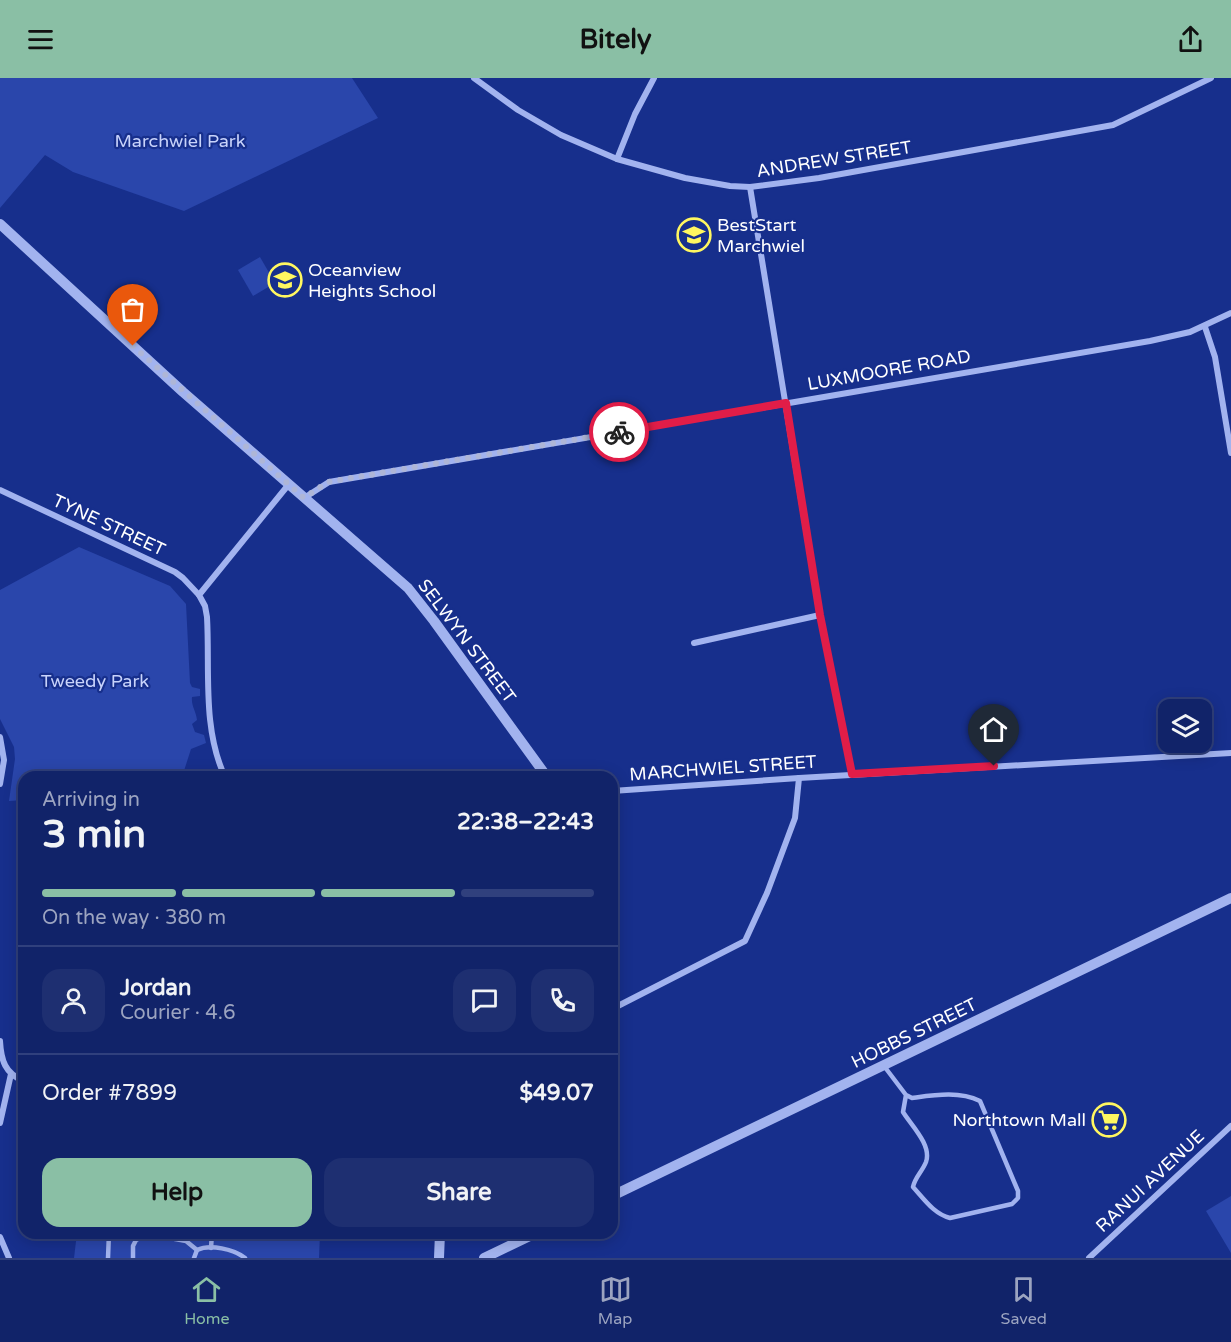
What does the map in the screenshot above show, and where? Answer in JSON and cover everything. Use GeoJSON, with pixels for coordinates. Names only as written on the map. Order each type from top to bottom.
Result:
{"type":"FeatureCollection","features":[{"type":"Feature","properties":{"kind":"street","name":"ANDREW STREET"},"geometry":{"type":"LineString","coordinates":[[474,78],[518,110],[561,135],[617,159],[684,178],[750,187],[819,178],[1113,125],[1211,78]]}},
{"type":"Feature","properties":{"kind":"street"},"geometry":{"type":"LineString","coordinates":[[617,159],[635,114],[654,78]]}},
{"type":"Feature","properties":{"kind":"street"},"geometry":{"type":"LineString","coordinates":[[750,187],[820,615],[852,774]]}},
{"type":"Feature","properties":{"kind":"street","name":"SELWYN STREET"},"geometry":{"type":"LineString","coordinates":[[0,224],[183,392],[408,588],[543,771]]}},
{"type":"Feature","properties":{"kind":"street","name":"LUXMOORE ROAD"},"geometry":{"type":"LineString","coordinates":[[304,498],[328,482],[1150,341],[1190,332],[1231,314]]}},
{"type":"Feature","properties":{"kind":"street"},"geometry":{"type":"LineString","coordinates":[[1205,327],[1215,357],[1231,453]]}},
{"type":"Feature","properties":{"kind":"street"},"geometry":{"type":"LineString","coordinates":[[223,771],[213,745],[207,617],[205,606],[198,595],[289,484]]}},
{"type":"Feature","properties":{"kind":"street","name":"TYNE STREET"},"geometry":{"type":"LineString","coordinates":[[0,490],[175,572],[198,595]]}},
{"type":"Feature","properties":{"kind":"street"},"geometry":{"type":"LineString","coordinates":[[694,643],[820,615]]}},
{"type":"Feature","properties":{"kind":"street"},"geometry":{"type":"LineString","coordinates":[[0,737],[4,760],[0,783]]}},
{"type":"Feature","properties":{"kind":"street","name":"MARCHWIEL STREET"},"geometry":{"type":"LineString","coordinates":[[618,791],[852,774],[1231,753]]}},
{"type":"Feature","properties":{"kind":"street"},"geometry":{"type":"LineString","coordinates":[[618,1006],[746,941],[795,818],[799,778]]}},
{"type":"Feature","properties":{"kind":"street","name":"HOBBS STREET"},"geometry":{"type":"LineString","coordinates":[[618,1193],[1231,898]]}},
{"type":"Feature","properties":{"kind":"street"},"geometry":{"type":"LineString","coordinates":[[0,1041],[3,1060],[11,1074],[18,1078]]}},
{"type":"Feature","properties":{"kind":"street"},"geometry":{"type":"LineString","coordinates":[[0,1123],[11,1074]]}},
{"type":"Feature","properties":{"kind":"street","name":"RANUI AVENUE"},"geometry":{"type":"LineString","coordinates":[[1089,1258],[1231,1126]]}},
{"type":"Feature","properties":{"kind":"street"},"geometry":{"type":"LineString","coordinates":[[0,1237],[9,1258]]}},
{"type":"Feature","properties":{"kind":"street"},"geometry":{"type":"LineString","coordinates":[[440,1239],[440,1258]]}},
{"type":"Feature","properties":{"kind":"street"},"geometry":{"type":"LineString","coordinates":[[484,1258],[524,1239]]}},
{"type":"Feature","properties":{"kind":"lane"},"geometry":{"type":"LineString","coordinates":[[884,1066],[906,1095],[912,1098],[958,1094],[980,1101],[1018,1191],[1018,1198],[1012,1204],[950,1218],[936,1212],[913,1187],[926,1162],[927,1154],[903,1112],[906,1095]]}},
{"type":"Feature","properties":{"kind":"lane"},"geometry":{"type":"LineString","coordinates":[[108,1258],[109,1239]]}},
{"type":"Feature","properties":{"kind":"lane"},"geometry":{"type":"LineString","coordinates":[[133,1258],[133,1246],[137,1239]]}},
{"type":"Feature","properties":{"kind":"lane"},"geometry":{"type":"LineString","coordinates":[[181,1239],[197,1250]]}},
{"type":"Feature","properties":{"kind":"lane"},"geometry":{"type":"LineString","coordinates":[[211,1248],[212,1239]]}},
{"type":"Feature","properties":{"kind":"lane"},"geometry":{"type":"LineString","coordinates":[[194,1258],[197,1250],[204,1247],[237,1252],[245,1258]]}},
{"type":"Feature","properties":{"kind":"lane"},"geometry":{"type":"LineString","coordinates":[[225,1258],[227,1250]]}},
{"type":"Feature","properties":{"kind":"green space","name":"Marchwiel Park"},"geometry":{"type":"Polygon","coordinates":[[[0,78],[352,78],[378,118],[184,211],[73,172],[45,155],[0,208],[0,78]]]}},
{"type":"Feature","properties":{"kind":"green space"},"geometry":{"type":"Polygon","coordinates":[[[260,257],[275,283],[253,296],[238,270],[260,257]]]}},
{"type":"Feature","properties":{"kind":"green space","name":"Tweedy Park"},"geometry":{"type":"Polygon","coordinates":[[[79,547],[170,586],[186,604],[190,683],[192,687],[200,689],[200,696],[192,697],[197,720],[192,724],[195,732],[204,735],[206,743],[191,749],[184,771],[18,771],[18,800],[9,801],[15,759],[14,747],[0,719],[0,590],[79,547]]]}},
{"type":"Feature","properties":{"kind":"green space"},"geometry":{"type":"Polygon","coordinates":[[[1231,1196],[1231,1253],[1206,1211],[1231,1196]]]}},
{"type":"Feature","properties":{"kind":"green space"},"geometry":{"type":"Polygon","coordinates":[[[76,1239],[320,1239],[319,1258],[74,1258],[76,1239]]]}},
{"type":"Feature","properties":{"kind":"way so far"},"geometry":{"type":"LineString","coordinates":[[133,346],[304,498],[328,482],[619,432]]}},
{"type":"Feature","properties":{"kind":"place","name":"BestStart Marchwiel"},"geometry":{"type":"Point","coordinates":[694,235]}},
{"type":"Feature","properties":{"kind":"place","name":"Oceanview Heights School"},"geometry":{"type":"Point","coordinates":[285,280]}},
{"type":"Feature","properties":{"kind":"place","name":"Northtown Mall"},"geometry":{"type":"Point","coordinates":[1109,1120]}},
{"type":"Feature","properties":{"kind":"route"},"geometry":{"type":"LineString","coordinates":[[619,432],[786,403],[820,615],[852,774],[994,766]]}}]}
